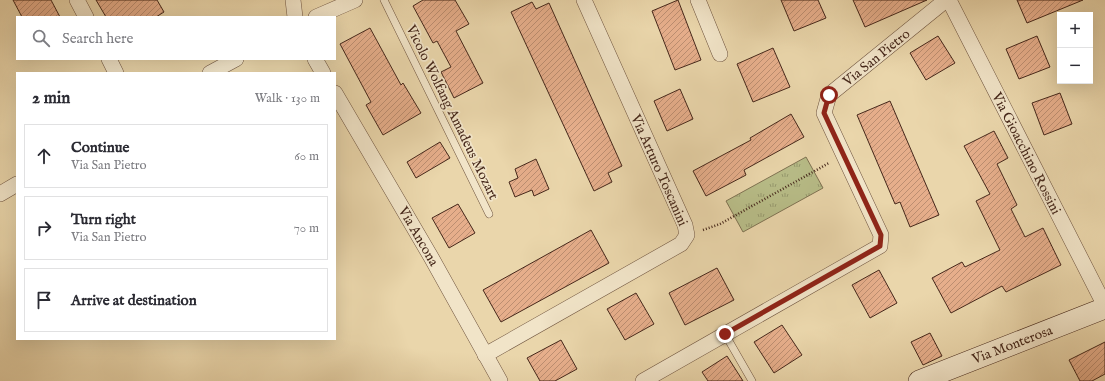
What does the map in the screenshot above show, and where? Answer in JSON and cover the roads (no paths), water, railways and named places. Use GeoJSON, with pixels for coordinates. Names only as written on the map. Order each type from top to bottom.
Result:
{"type":"FeatureCollection","features":[{"type":"Feature","properties":{"kind":"main road","name":"Via Monterosa"},"geometry":{"type":"LineString","coordinates":[[919,381],[1105,307]]}},
{"type":"Feature","properties":{"kind":"street"},"geometry":{"type":"LineString","coordinates":[[77,0],[85,16]]}},
{"type":"Feature","properties":{"kind":"street"},"geometry":{"type":"LineString","coordinates":[[293,0],[295,16]]}},
{"type":"Feature","properties":{"kind":"street"},"geometry":{"type":"LineString","coordinates":[[318,16],[355,0]]}},
{"type":"Feature","properties":{"kind":"street","name":"Via Arturo Toscanini"},"geometry":{"type":"LineString","coordinates":[[485,355],[681,244],[687,235],[685,225],[584,0]]}},
{"type":"Feature","properties":{"kind":"street"},"geometry":{"type":"LineString","coordinates":[[698,0],[720,54]]}},
{"type":"Feature","properties":{"kind":"street","name":"Via San Pietro"},"geometry":{"type":"LineString","coordinates":[[643,381],[880,246],[881,235],[824,113],[829,95],[947,0]]}},
{"type":"Feature","properties":{"kind":"street","name":"Via Gioacchino Rossini"},"geometry":{"type":"LineString","coordinates":[[947,0],[1105,307]]}},
{"type":"Feature","properties":{"kind":"street"},"geometry":{"type":"LineString","coordinates":[[110,60],[116,72]]}},
{"type":"Feature","properties":{"kind":"street"},"geometry":{"type":"LineString","coordinates":[[212,72],[234,60]]}},
{"type":"Feature","properties":{"kind":"street"},"geometry":{"type":"LineString","coordinates":[[316,60],[322,72]]}},
{"type":"Feature","properties":{"kind":"street","name":"Via Ancona"},"geometry":{"type":"LineString","coordinates":[[336,95],[431,257],[500,381]]}},
{"type":"Feature","properties":{"kind":"street"},"geometry":{"type":"LineString","coordinates":[[0,194],[16,185]]}},
{"type":"Feature","properties":{"kind":"lane","name":"Vicolo Wolfang Amadeus Mozart"},"geometry":{"type":"LineString","coordinates":[[384,0],[489,214]]}},
{"type":"Feature","properties":{"kind":"lane"},"geometry":{"type":"LineString","coordinates":[[725,334],[752,381]]}}]}
